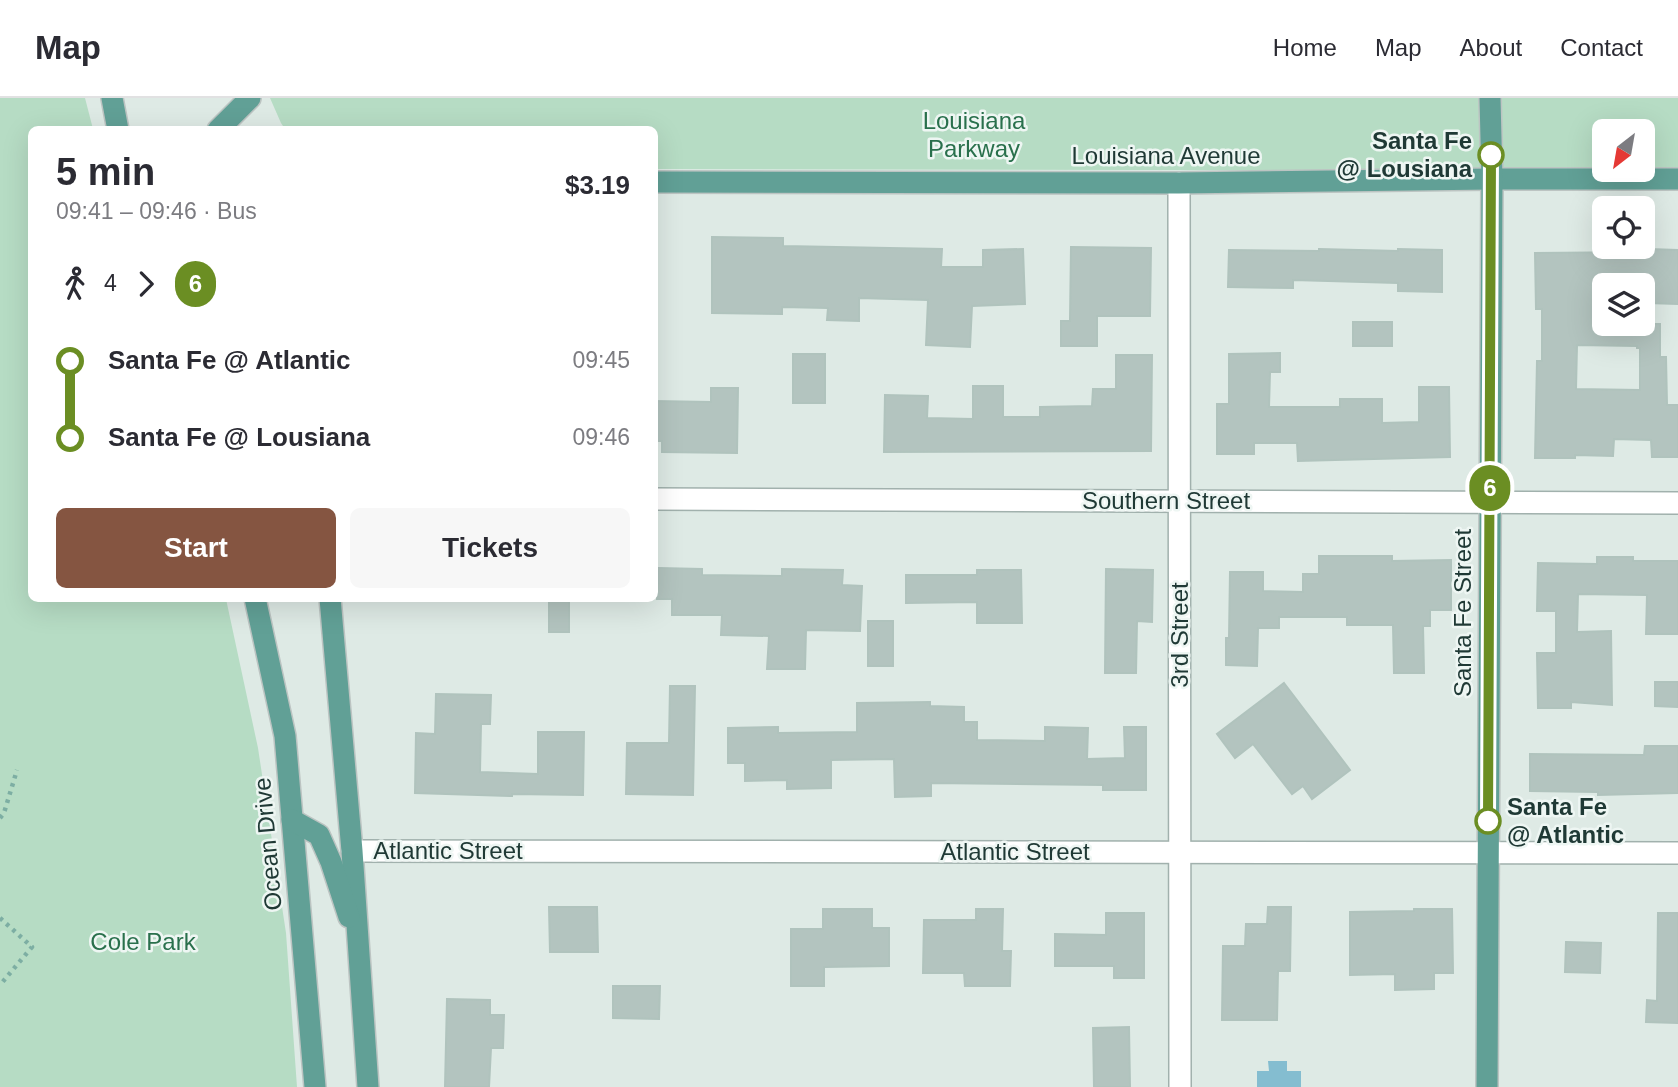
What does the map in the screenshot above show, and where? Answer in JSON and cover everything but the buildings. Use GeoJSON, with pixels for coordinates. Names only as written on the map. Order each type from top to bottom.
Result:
{"type":"FeatureCollection","features":[{"type":"Feature","properties":{"kind":"main road"},"geometry":{"type":"LineString","coordinates":[[112,98],[117,126]]}},
{"type":"Feature","properties":{"kind":"main road","name":"Santa Fe Street"},"geometry":{"type":"LineString","coordinates":[[1487,1087],[1492,179],[1490,98]]}},
{"type":"Feature","properties":{"kind":"main road"},"geometry":{"type":"LineString","coordinates":[[222,126],[240,109]]}},
{"type":"Feature","properties":{"kind":"main road","name":"Louisiana Avenue"},"geometry":{"type":"LineString","coordinates":[[658,182],[1179,183],[1678,179]]}},
{"type":"Feature","properties":{"kind":"main road","name":"Ocean Drive"},"geometry":{"type":"LineString","coordinates":[[256,602],[285,736],[315,1087]]}},
{"type":"Feature","properties":{"kind":"main road"},"geometry":{"type":"LineString","coordinates":[[330,602],[352,851],[368,1087]]}},
{"type":"Feature","properties":{"kind":"main road"},"geometry":{"type":"LineString","coordinates":[[292,820],[319,835],[331,862],[359,949]]}},
{"type":"Feature","properties":{"kind":"street","name":"3rd Street"},"geometry":{"type":"LineString","coordinates":[[1179,183],[1180,1087]]}},
{"type":"Feature","properties":{"kind":"street","name":"Southern Street"},"geometry":{"type":"LineString","coordinates":[[658,499],[1678,503]]}},
{"type":"Feature","properties":{"kind":"street","name":"Atlantic Street"},"geometry":{"type":"LineString","coordinates":[[352,851],[1678,853]]}},
{"type":"Feature","properties":{"kind":"path"},"geometry":{"type":"LineString","coordinates":[[0,818],[17,771]]}},
{"type":"Feature","properties":{"kind":"path"},"geometry":{"type":"LineString","coordinates":[[0,918],[32,947],[0,985]]}},
{"type":"Feature","properties":{"kind":"green space","name":"Cole Park"},"geometry":{"type":"Polygon","coordinates":[[[0,98],[85,98],[92,126],[28,126],[28,602],[227,602],[258,748],[286,933],[297,1087],[0,1087],[0,98]]]}},
{"type":"Feature","properties":{"kind":"green space","name":"Louisiana Parkway"},"geometry":{"type":"Polygon","coordinates":[[[270,98],[1678,98],[1678,171],[1656,171],[1656,119],[1592,119],[1592,171],[658,169],[658,126],[283,126],[270,98]]]}},
{"type":"Feature","properties":{"kind":"water"},"geometry":{"type":"Polygon","coordinates":[[[1268,1061],[1287,1061],[1287,1071],[1301,1071],[1301,1087],[1257,1087],[1257,1071],[1269,1071],[1268,1061]]]}},
{"type":"Feature","properties":{"kind":"bus line","name":"6"},"geometry":{"type":"LineString","coordinates":[[1488,821],[1491,155]]}},
{"type":"Feature","properties":{"kind":"place","name":"Santa Fe @ Lousiana"},"geometry":{"type":"Point","coordinates":[1491,155]}},
{"type":"Feature","properties":{"kind":"place","name":"Santa Fe @ Atlantic"},"geometry":{"type":"Point","coordinates":[1488,821]}}]}
